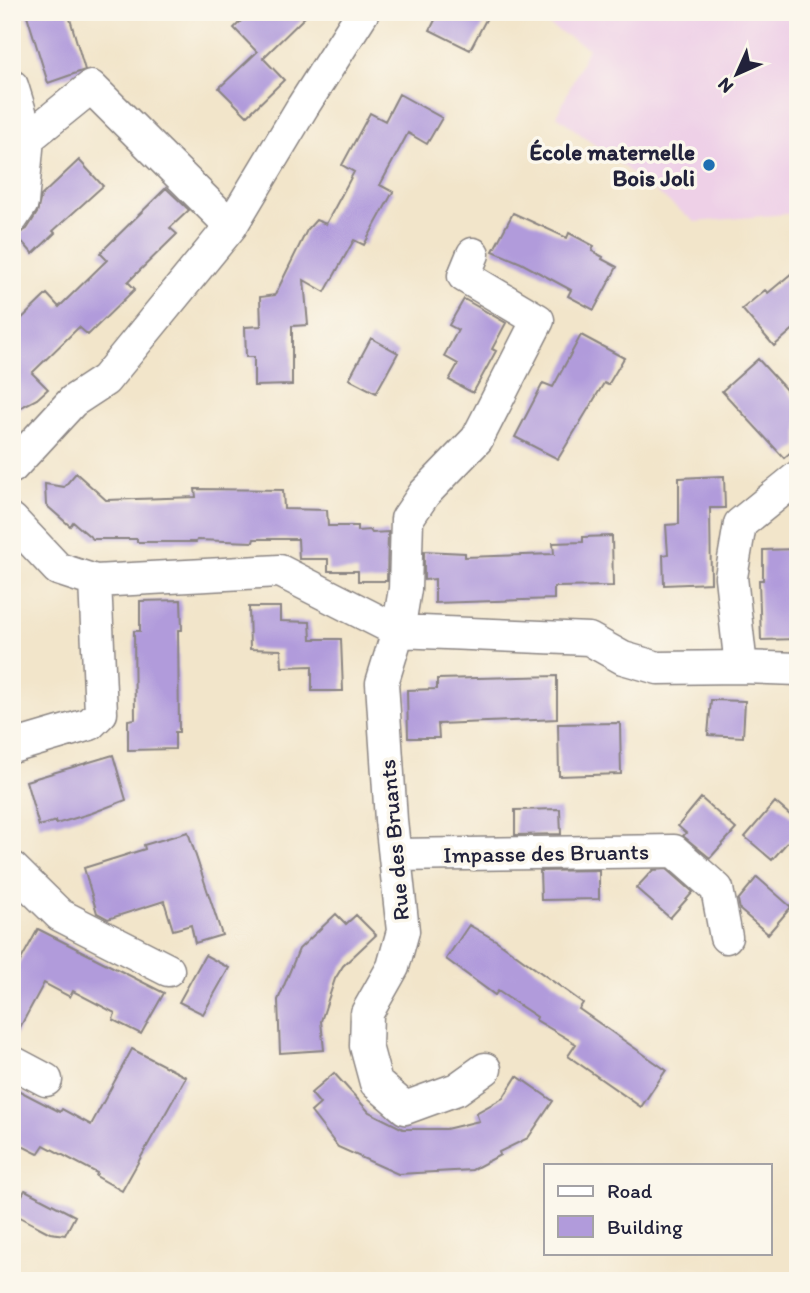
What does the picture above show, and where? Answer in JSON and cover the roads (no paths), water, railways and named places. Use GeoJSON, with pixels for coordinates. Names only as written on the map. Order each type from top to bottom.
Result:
{"type":"FeatureCollection","features":[{"type":"Feature","properties":{"kind":"street"},"geometry":{"type":"LineString","coordinates":[[12,467],[74,401],[105,380],[231,226],[363,12]]}},
{"type":"Feature","properties":{"kind":"street"},"geometry":{"type":"LineString","coordinates":[[12,86],[28,138],[22,203],[12,218]]}},
{"type":"Feature","properties":{"kind":"street"},"geometry":{"type":"LineString","coordinates":[[28,138],[91,87],[231,226]]}},
{"type":"Feature","properties":{"kind":"street","name":"Rue des Bruants"},"geometry":{"type":"LineString","coordinates":[[473,254],[464,276],[538,320],[477,439],[424,494],[407,519],[405,589],[398,631],[382,683],[402,932],[393,967],[367,1013],[366,1046],[376,1083],[405,1108],[457,1089],[485,1069]]}},
{"type":"Feature","properties":{"kind":"street"},"geometry":{"type":"LineString","coordinates":[[741,667],[731,577],[740,524],[798,477]]}},
{"type":"Feature","properties":{"kind":"street"},"geometry":{"type":"LineString","coordinates":[[12,520],[58,569],[94,581],[280,571],[398,631],[589,639],[623,658],[657,668],[798,669]]}},
{"type":"Feature","properties":{"kind":"street"},"geometry":{"type":"LineString","coordinates":[[12,747],[90,724],[102,713],[94,581]]}},
{"type":"Feature","properties":{"kind":"street","name":"Impasse des Bruants"},"geometry":{"type":"LineString","coordinates":[[396,855],[674,851],[717,889],[726,937]]}},
{"type":"Feature","properties":{"kind":"street"},"geometry":{"type":"LineString","coordinates":[[12,868],[60,915],[168,970]]}},
{"type":"Feature","properties":{"kind":"street"},"geometry":{"type":"LineString","coordinates":[[12,1062],[46,1080]]}},
{"type":"Feature","properties":{"kind":"place","name":"École maternelle Bois Joli"},"geometry":{"type":"Point","coordinates":[709,165]}}]}
